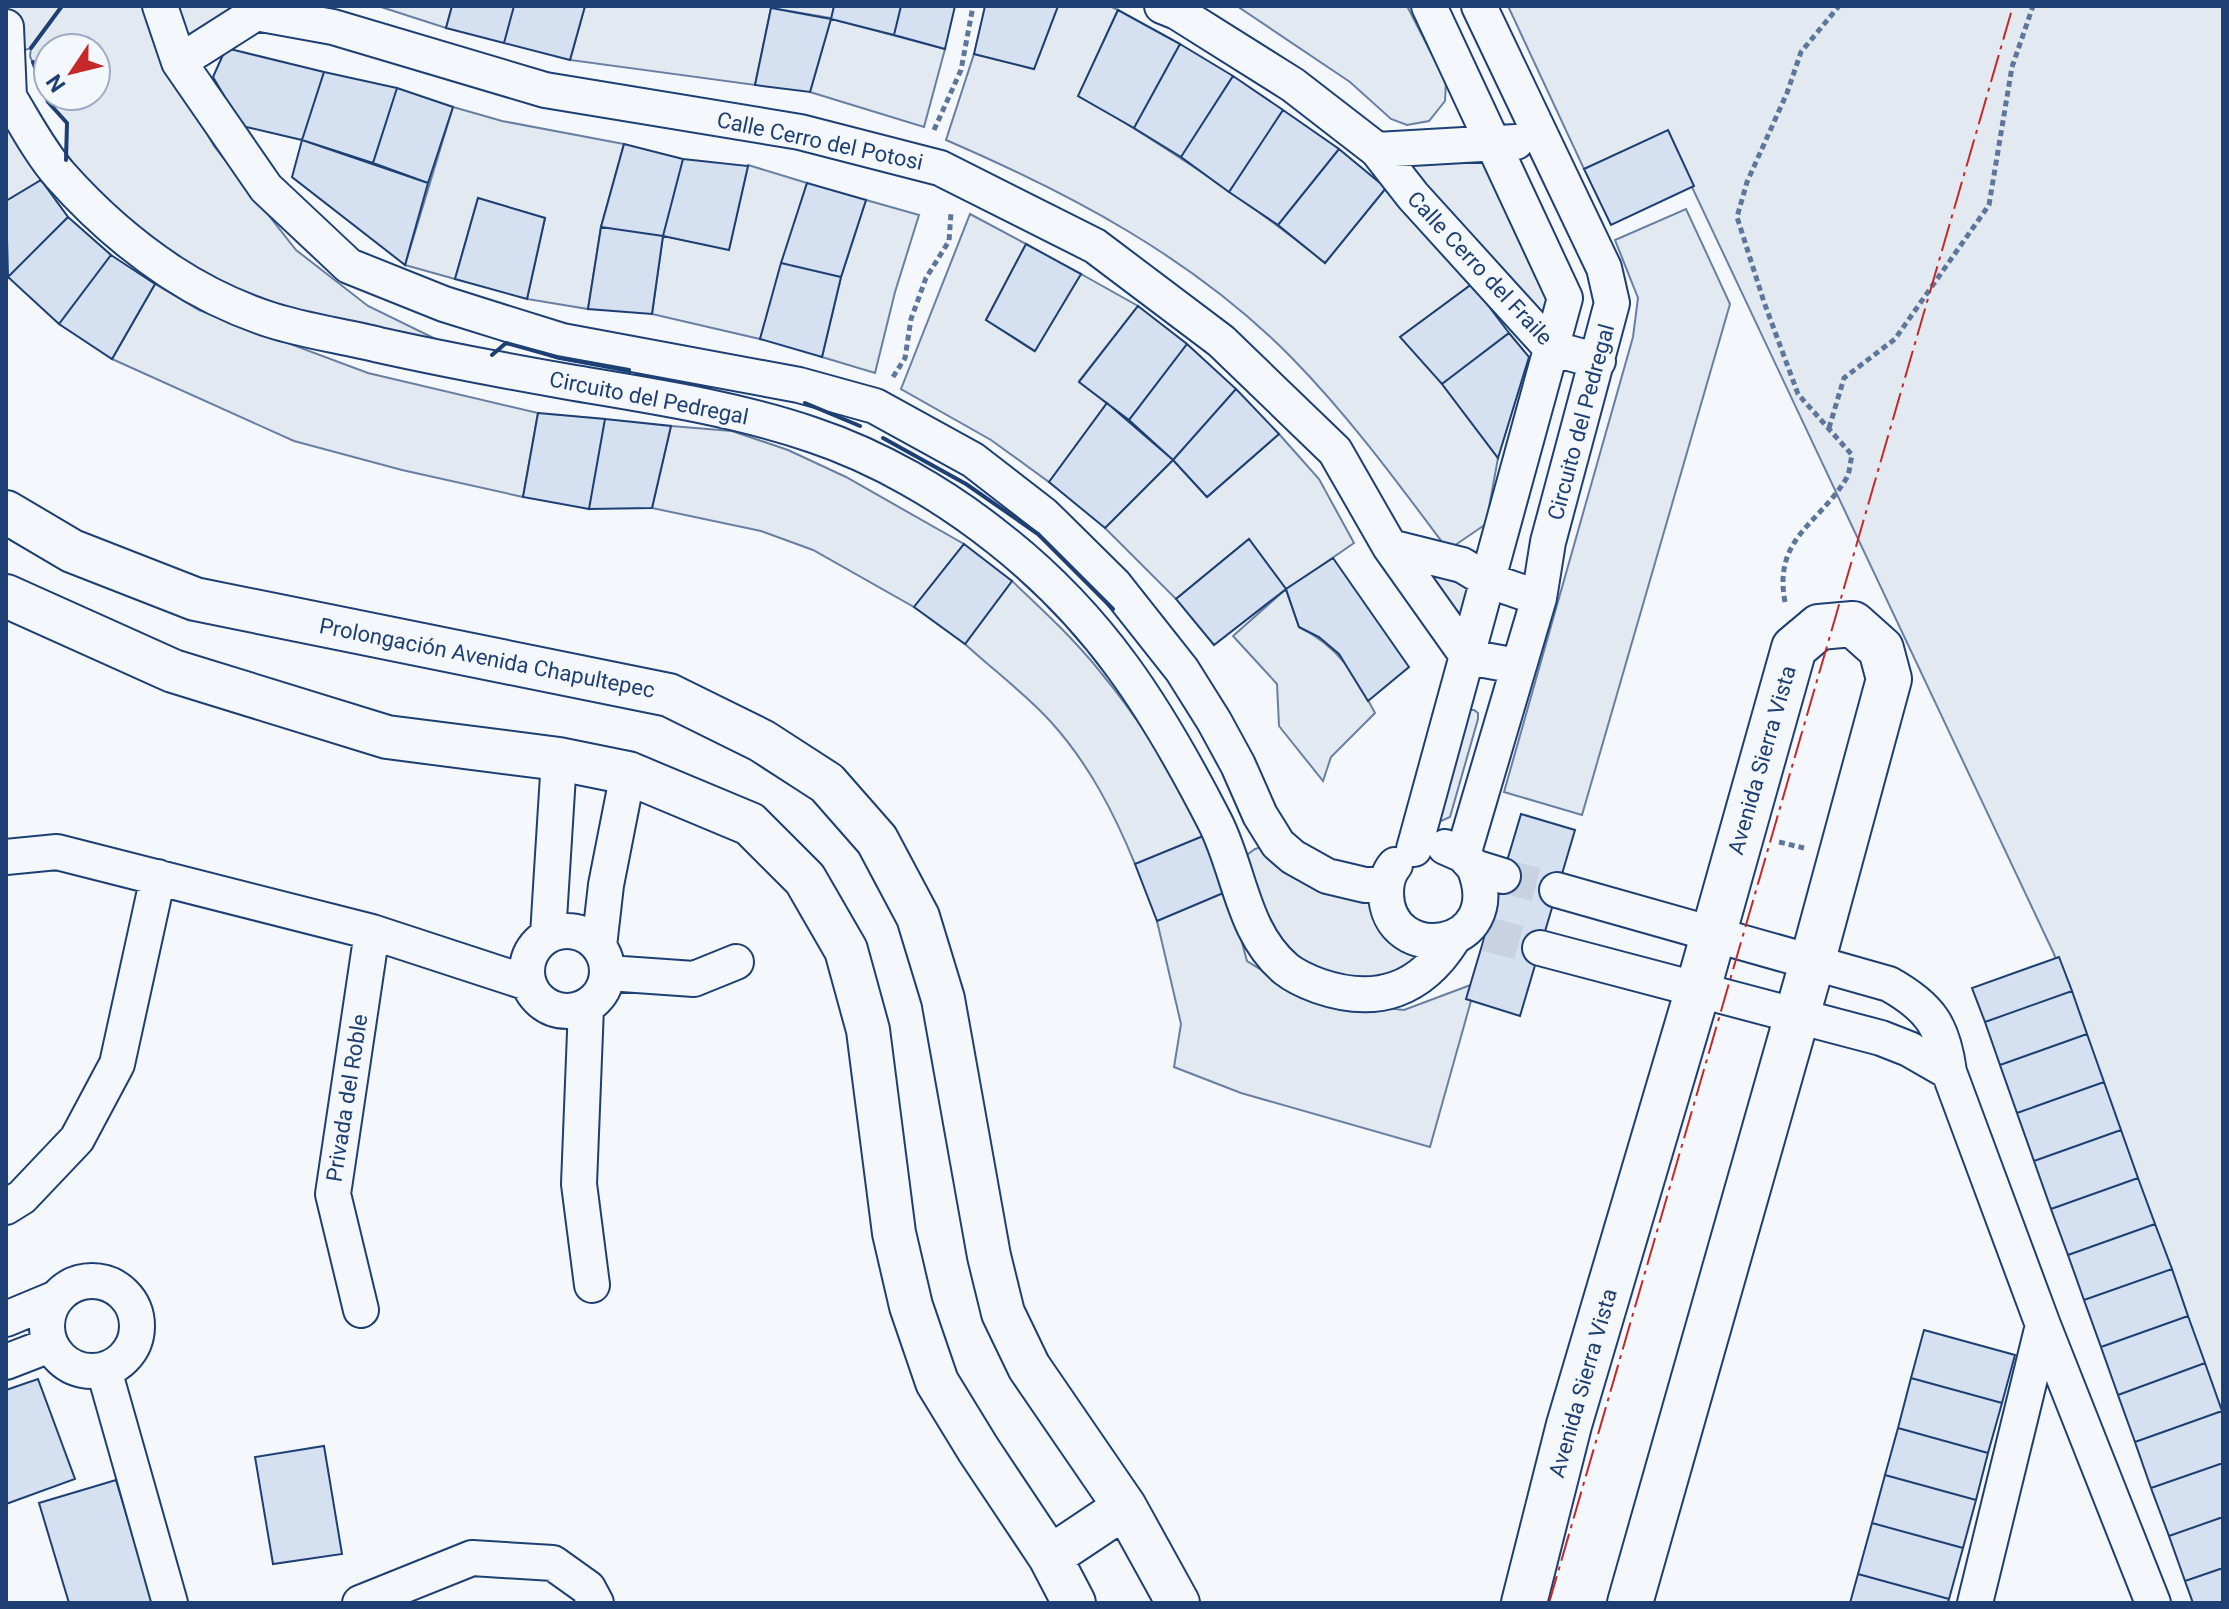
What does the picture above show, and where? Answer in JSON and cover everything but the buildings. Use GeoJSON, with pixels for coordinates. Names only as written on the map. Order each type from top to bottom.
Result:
{"type":"FeatureCollection","features":[{"type":"Feature","properties":{"kind":"main road","name":"Avenida Sierra Vista"},"geometry":{"type":"LineString","coordinates":[[1524,1603],[1569,1425],[1698,989],[1794,648],[1819,627],[1853,624],[1881,649],[1889,679],[1812,963],[1630,1603]]}},
{"type":"Feature","properties":{"kind":"street","name":"Circuito del Pedregal"},"geometry":{"type":"LineString","coordinates":[[160,6],[179,62],[266,188],[349,266],[444,304],[562,341],[799,385],[875,406],[973,460],[1044,515],[1114,584],[1182,670],[1232,754],[1260,815],[1278,844],[1293,857],[1327,876],[1365,885],[1386,884]]}},
{"type":"Feature","properties":{"kind":"street","name":"Calle Cerro del Fraile"},"geometry":{"type":"LineString","coordinates":[[1162,6],[1177,12],[1293,85],[1377,150],[1413,196],[1551,348],[1598,361]]}},
{"type":"Feature","properties":{"kind":"street"},"geometry":{"type":"LineString","coordinates":[[1414,849],[1565,298],[1429,6]]}},
{"type":"Feature","properties":{"kind":"street","name":"Circuito del Pedregal"},"geometry":{"type":"LineString","coordinates":[[1479,6],[1604,268],[1612,303],[1548,542],[1539,598],[1517,666],[1480,866]]}},
{"type":"Feature","properties":{"kind":"street","name":"Calle Cerro del Potosi"},"geometry":{"type":"LineString","coordinates":[[179,62],[253,10],[333,27],[545,90],[800,132],[940,168],[1095,246],[1221,341],[1335,451],[1390,547],[1468,657]]}},
{"type":"Feature","properties":{"kind":"street"},"geometry":{"type":"LineString","coordinates":[[6,27],[7,93]]}},
{"type":"Feature","properties":{"kind":"street","name":"Circuito del Pedregal"},"geometry":{"type":"LineString","coordinates":[[7,93],[57,172],[114,229],[172,273],[226,301],[270,320],[563,381],[693,402],[812,434],[860,453],[950,502],[1048,578],[1095,628],[1145,696],[1217,826],[1254,928],[1270,952],[1289,972],[1339,993],[1373,994],[1408,986],[1469,934]]}},
{"type":"Feature","properties":{"kind":"street"},"geometry":{"type":"LineString","coordinates":[[1377,150],[1543,141]]}},
{"type":"Feature","properties":{"kind":"street","name":"Prolongación Avenida Chapultepec"},"geometry":{"type":"LineString","coordinates":[[6,512],[72,551],[195,599],[669,695],[762,741],[827,783],[877,840],[918,917],[943,999],[989,1256],[1003,1313],[1029,1367],[1125,1507],[1178,1603]]}},
{"type":"Feature","properties":{"kind":"street"},"geometry":{"type":"LineString","coordinates":[[1390,547],[1462,565],[1487,580],[1539,598]]}},
{"type":"Feature","properties":{"kind":"street"},"geometry":{"type":"LineString","coordinates":[[6,596],[173,671],[387,737],[559,759],[628,773],[750,824],[805,879],[846,950],[868,1030],[894,1233],[911,1306],[937,1382],[1050,1557],[1074,1603]]}},
{"type":"Feature","properties":{"kind":"street"},"geometry":{"type":"LineString","coordinates":[[1468,657],[1517,666]]}},
{"type":"Feature","properties":{"kind":"street"},"geometry":{"type":"LineString","coordinates":[[548,935],[559,759]]}},
{"type":"Feature","properties":{"kind":"street"},"geometry":{"type":"LineString","coordinates":[[628,773],[606,885],[603,960],[604,987],[597,999],[573,1011],[558,1011],[545,1006],[535,996],[528,983],[530,955],[537,943],[548,935],[562,931],[576,931],[589,937],[603,960],[694,979],[736,962]]}},
{"type":"Feature","properties":{"kind":"street"},"geometry":{"type":"LineString","coordinates":[[1217,826],[1238,831],[1247,829],[1260,815]]}},
{"type":"Feature","properties":{"kind":"street"},"geometry":{"type":"LineString","coordinates":[[1233,868],[1245,849],[1267,842],[1278,844]]}},
{"type":"Feature","properties":{"kind":"street"},"geometry":{"type":"LineString","coordinates":[[1431,845],[1448,847],[1480,866],[1482,899],[1469,934],[1436,942],[1419,940],[1403,932],[1392,919],[1386,902],[1386,884],[1391,869],[1401,857],[1414,849],[1431,845]]}},
{"type":"Feature","properties":{"kind":"street"},"geometry":{"type":"LineString","coordinates":[[6,857],[57,852],[372,932],[528,983]]}},
{"type":"Feature","properties":{"kind":"street"},"geometry":{"type":"LineString","coordinates":[[6,1207],[22,1197],[77,1139],[117,1064],[158,877]]}},
{"type":"Feature","properties":{"kind":"street"},"geometry":{"type":"LineString","coordinates":[[1557,890],[1889,984],[1914,998],[1934,1018],[1945,1043],[1949,1072],[2043,1325],[2153,1603]]}},
{"type":"Feature","properties":{"kind":"street","name":"Privada del Roble"},"geometry":{"type":"LineString","coordinates":[[361,1310],[333,1194],[372,932]]}},
{"type":"Feature","properties":{"kind":"street"},"geometry":{"type":"LineString","coordinates":[[1540,948],[1881,1038],[1909,1049],[1949,1072]]}},
{"type":"Feature","properties":{"kind":"street"},"geometry":{"type":"LineString","coordinates":[[586,1007],[579,1184],[592,1285]]}},
{"type":"Feature","properties":{"kind":"street"},"geometry":{"type":"LineString","coordinates":[[6,1319],[54,1299],[80,1281],[96,1280],[112,1284],[133,1307],[137,1322],[136,1338],[129,1352],[118,1364],[104,1370],[88,1371],[72,1367],[50,1345],[46,1329],[54,1299]]}},
{"type":"Feature","properties":{"kind":"street"},"geometry":{"type":"LineString","coordinates":[[1975,1603],[2043,1325]]}},
{"type":"Feature","properties":{"kind":"street"},"geometry":{"type":"LineString","coordinates":[[6,1362],[50,1345]]}},
{"type":"Feature","properties":{"kind":"street"},"geometry":{"type":"LineString","coordinates":[[104,1370],[170,1603]]}},
{"type":"Feature","properties":{"kind":"street"},"geometry":{"type":"LineString","coordinates":[[1050,1557],[1125,1507]]}},
{"type":"Feature","properties":{"kind":"street"},"geometry":{"type":"LineString","coordinates":[[360,1603],[472,1558],[553,1563],[588,1588],[596,1603]]}},
{"type":"Feature","properties":{"kind":"path"},"geometry":{"type":"LineString","coordinates":[[875,406],[905,358],[911,319],[926,278],[949,241],[951,206],[932,133],[961,70],[973,6]]}},
{"type":"Feature","properties":{"kind":"path"},"geometry":{"type":"LineString","coordinates":[[1794,648],[1782,578],[1788,558],[1795,537],[1848,477],[1852,455],[1798,394],[1737,217],[1747,182],[1787,93],[1801,52],[1839,6]]}},
{"type":"Feature","properties":{"kind":"path"},"geometry":{"type":"LineString","coordinates":[[1829,429],[1844,378],[1895,339],[1989,205],[2012,67],[2033,6]]}},
{"type":"Feature","properties":{"kind":"path"},"geometry":{"type":"LineString","coordinates":[[1741,832],[1840,857]]}},
{"type":"Feature","properties":{"kind":"shaded area"},"geometry":{"type":"Polygon","coordinates":[[[7,6],[152,6],[185,94],[214,146],[296,250],[368,306],[454,348],[302,319],[211,280],[123,221],[65,163],[67,123],[57,112],[112,112],[112,32],[32,32],[32,61],[31,48],[22,51],[9,21],[7,6]]]}},
{"type":"Feature","properties":{"kind":"shaded area"},"geometry":{"type":"Polygon","coordinates":[[[161,6],[250,6],[178,56],[161,6]]]}},
{"type":"Feature","properties":{"kind":"shaded area"},"geometry":{"type":"Polygon","coordinates":[[[378,6],[452,6],[446,28],[378,6]]]}},
{"type":"Feature","properties":{"kind":"shaded area"},"geometry":{"type":"Polygon","coordinates":[[[585,6],[834,6],[832,19],[945,49],[924,127],[810,92],[831,18],[771,8],[755,85],[570,60],[585,6]]]}},
{"type":"Feature","properties":{"kind":"shaded area"},"geometry":{"type":"Polygon","coordinates":[[[1058,6],[1110,6],[1118,10],[1079,95],[1205,174],[1325,263],[1386,188],[1472,284],[1401,337],[1439,380],[1498,458],[1486,524],[1448,550],[1333,402],[1290,356],[1213,288],[1084,206],[946,140],[974,54],[1034,69],[1058,6]]]}},
{"type":"Feature","properties":{"kind":"shaded area"},"geometry":{"type":"Polygon","coordinates":[[[1237,6],[1407,6],[1446,82],[1445,101],[1429,121],[1407,125],[1391,119],[1350,82],[1237,6]]]}},
{"type":"Feature","properties":{"kind":"shaded area"},"geometry":{"type":"Polygon","coordinates":[[[1508,6],[2223,6],[2223,1435],[2054,954],[1666,132],[1584,169],[1508,6]]]}},
{"type":"Feature","properties":{"kind":"shaded area"},"geometry":{"type":"Polygon","coordinates":[[[453,107],[502,121],[624,144],[601,227],[588,309],[527,299],[545,218],[478,198],[455,279],[405,265],[453,107]]]}},
{"type":"Feature","properties":{"kind":"shaded area"},"geometry":{"type":"Polygon","coordinates":[[[6,118],[41,180],[6,201],[6,118]]]}},
{"type":"Feature","properties":{"kind":"shaded area"},"geometry":{"type":"Polygon","coordinates":[[[1493,149],[1562,296],[1551,348],[1381,154],[1493,149]]]}},
{"type":"Feature","properties":{"kind":"shaded area"},"geometry":{"type":"Polygon","coordinates":[[[748,165],[807,183],[760,339],[652,314],[663,236],[729,249],[748,165]]]}},
{"type":"Feature","properties":{"kind":"shaded area"},"geometry":{"type":"Polygon","coordinates":[[[866,200],[919,215],[895,292],[875,373],[822,357],[841,277],[866,200]]]}},
{"type":"Feature","properties":{"kind":"shaded area"},"geometry":{"type":"Polygon","coordinates":[[[1686,209],[1730,304],[1582,815],[1504,792],[1633,337],[1638,298],[1615,240],[1686,209]]]}},
{"type":"Feature","properties":{"kind":"shaded area"},"geometry":{"type":"Polygon","coordinates":[[[970,214],[1026,244],[986,320],[1034,351],[1081,274],[1138,306],[1079,381],[1107,403],[1049,482],[991,440],[901,389],[970,214]]]}},
{"type":"Feature","properties":{"kind":"shaded area"},"geometry":{"type":"Polygon","coordinates":[[[155,284],[199,310],[368,373],[538,413],[523,497],[402,470],[294,441],[112,359],[155,284]]]}},
{"type":"Feature","properties":{"kind":"shaded area"},"geometry":{"type":"Polygon","coordinates":[[[671,426],[732,431],[788,450],[846,477],[964,544],[914,607],[813,550],[761,531],[652,508],[671,426]]]}},
{"type":"Feature","properties":{"kind":"shaded area"},"geometry":{"type":"Polygon","coordinates":[[[1279,434],[1319,479],[1354,543],[1286,590],[1299,627],[1336,653],[1353,674],[1375,713],[1331,757],[1323,781],[1279,726],[1277,684],[1233,636],[1286,589],[1249,539],[1176,599],[1105,528],[1173,460],[1207,497],[1279,434]]]}},
{"type":"Feature","properties":{"kind":"shaded area"},"geometry":{"type":"Polygon","coordinates":[[[1391,548],[1485,582],[1468,654],[1391,548]]]}},
{"type":"Feature","properties":{"kind":"shaded area"},"geometry":{"type":"Polygon","coordinates":[[[1012,581],[1092,661],[1117,693],[1158,752],[1208,834],[1135,864],[1099,790],[1065,738],[1031,702],[965,644],[1012,581]]]}},
{"type":"Feature","properties":{"kind":"shaded area"},"geometry":{"type":"Polygon","coordinates":[[[1468,710],[1478,713],[1478,719],[1450,817],[1441,821],[1437,817],[1468,710]]]}},
{"type":"Feature","properties":{"kind":"shaded area"},"geometry":{"type":"Polygon","coordinates":[[[1268,845],[1351,889],[1440,944],[1383,985],[1341,986],[1281,956],[1244,857],[1268,845]]]}},
{"type":"Feature","properties":{"kind":"shaded area"},"geometry":{"type":"Polygon","coordinates":[[[1228,891],[1247,961],[1289,987],[1339,1003],[1404,1010],[1476,983],[1430,1147],[1241,1093],[1174,1067],[1181,1024],[1157,921],[1228,891]]]}},
{"type":"Feature","properties":{"kind":"tunnel"},"geometry":{"type":"LineString","coordinates":[[1503,876],[1557,890]]}},
{"type":"Feature","properties":{"kind":"tunnel"},"geometry":{"type":"LineString","coordinates":[[1486,934],[1540,948]]}},
{"type":"Feature","properties":{"kind":"wall"},"geometry":{"type":"LineString","coordinates":[[31,48],[62,6]]}},
{"type":"Feature","properties":{"kind":"wall"},"geometry":{"type":"LineString","coordinates":[[57,112],[67,123],[66,160]]}},
{"type":"Feature","properties":{"kind":"wall"},"geometry":{"type":"LineString","coordinates":[[492,355],[506,343],[557,357],[629,370]]}},
{"type":"Feature","properties":{"kind":"wall"},"geometry":{"type":"LineString","coordinates":[[805,403],[860,426]]}},
{"type":"Feature","properties":{"kind":"wall"},"geometry":{"type":"LineString","coordinates":[[883,438],[966,484],[1038,534],[1113,609]]}},
{"type":"Feature","properties":{"kind":"power"},"geometry":{"type":"LineString","coordinates":[[1549,1603],[2013,6]]}}]}
